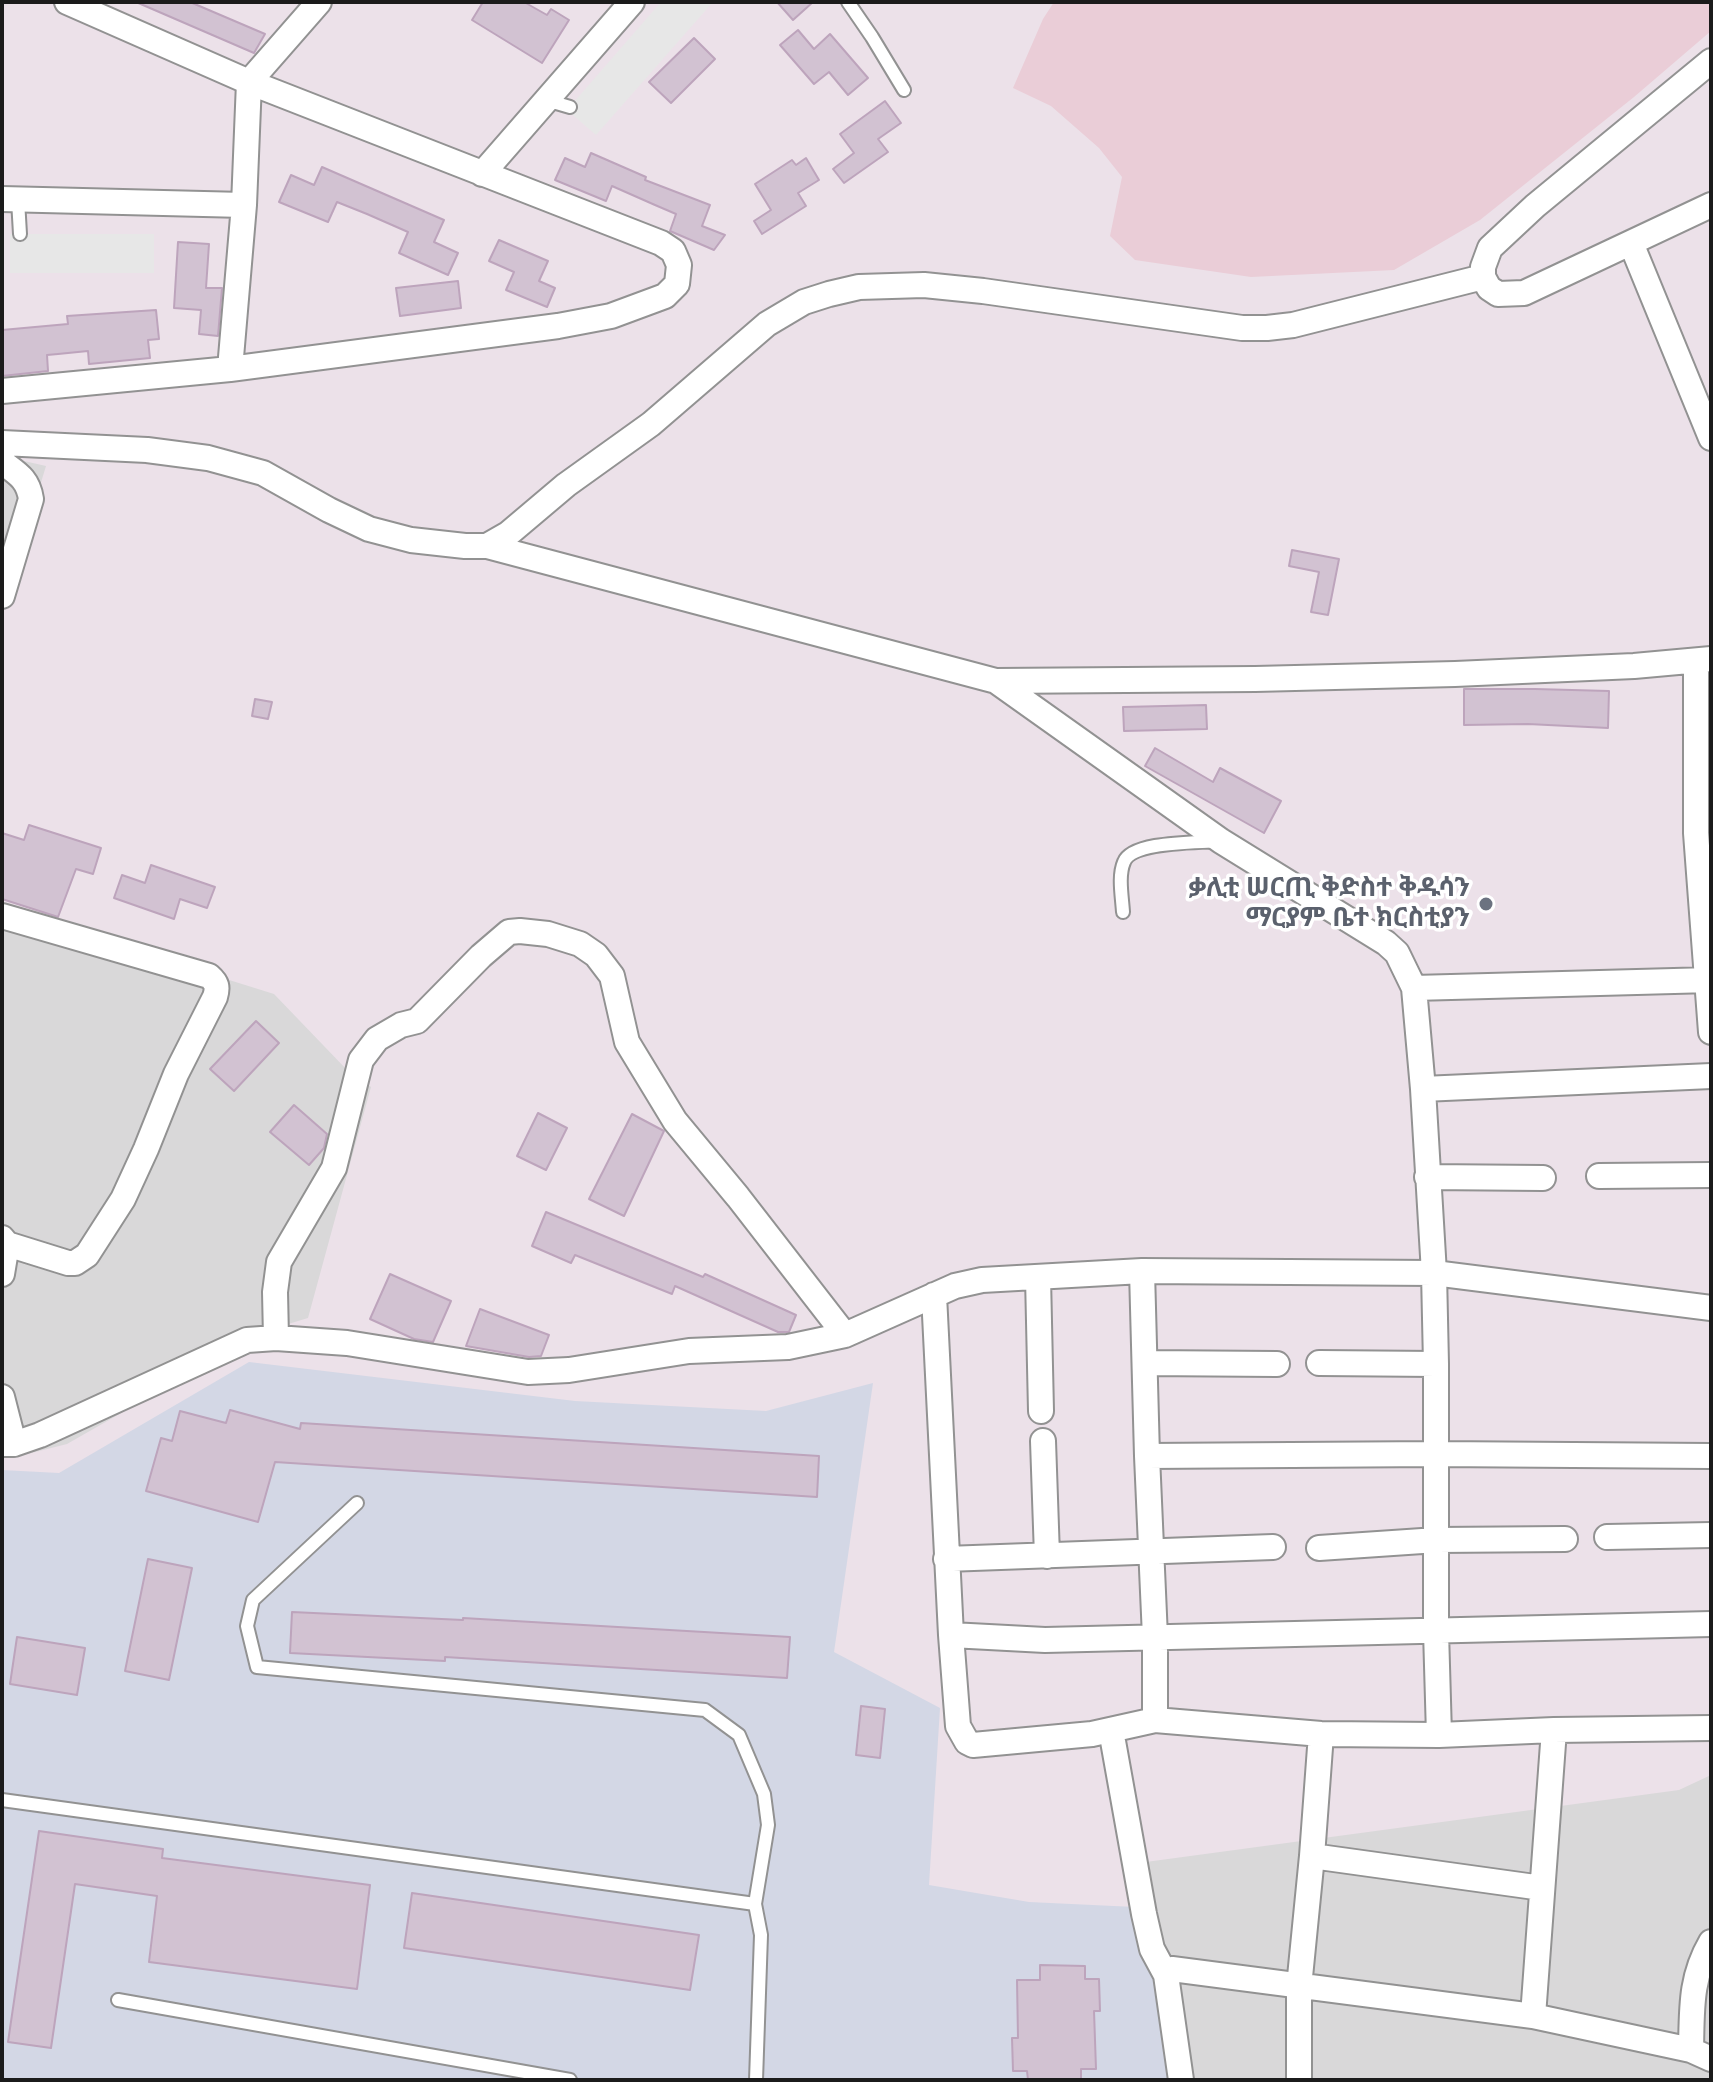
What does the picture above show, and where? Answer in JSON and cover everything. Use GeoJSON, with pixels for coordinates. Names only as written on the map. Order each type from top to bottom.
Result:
{"type":"FeatureCollection","features":[{"type":"Feature","properties":{"kind":"street"},"geometry":{"type":"LineString","coordinates":[[2,391],[230,369],[571,323],[611,316],[665,296],[677,284],[679,265],[673,251],[661,243],[249,82],[67,2]]}},
{"type":"Feature","properties":{"kind":"street"},"geometry":{"type":"LineString","coordinates":[[230,369],[244,205],[249,82],[319,2]]}},
{"type":"Feature","properties":{"kind":"street"},"geometry":{"type":"LineString","coordinates":[[482,174],[558,103],[632,2]]}},
{"type":"Feature","properties":{"kind":"street"},"geometry":{"type":"LineString","coordinates":[[1711,61],[1516,223],[1490,248],[1483,277],[1489,288],[1498,294],[1524,293],[1711,205]]}},
{"type":"Feature","properties":{"kind":"street"},"geometry":{"type":"LineString","coordinates":[[10,199],[244,205]]}},
{"type":"Feature","properties":{"kind":"street"},"geometry":{"type":"LineString","coordinates":[[1631,243],[1711,438]]}},
{"type":"Feature","properties":{"kind":"street"},"geometry":{"type":"LineString","coordinates":[[487,546],[508,534],[566,485],[651,424],[767,324],[804,302],[829,294],[859,287],[924,285],[1242,328],[1267,328],[1293,325],[1483,277]]}},
{"type":"Feature","properties":{"kind":"street"},"geometry":{"type":"LineString","coordinates":[[2,443],[147,450],[208,458],[263,473],[369,529],[411,540],[487,546],[996,681],[1455,674],[1703,660],[1696,833],[1711,1032]]}},
{"type":"Feature","properties":{"kind":"street"},"geometry":{"type":"LineString","coordinates":[[2,462],[29,486],[31,499],[2,596]]}},
{"type":"Feature","properties":{"kind":"street"},"geometry":{"type":"LineString","coordinates":[[996,681],[1221,841],[1386,943],[1397,953],[1414,988],[1434,1273],[1439,1735]]}},
{"type":"Feature","properties":{"kind":"street"},"geometry":{"type":"LineString","coordinates":[[2,916],[209,976],[216,981],[217,989],[176,1074],[123,1199],[87,1255],[75,1263],[68,1263],[4,1241],[2,1274]]}},
{"type":"Feature","properties":{"kind":"street"},"geometry":{"type":"LineString","coordinates":[[276,1338],[275,1292],[279,1262],[334,1168],[361,1060],[377,1039],[401,1025],[417,1021],[481,956],[509,932],[520,931],[548,934],[580,944],[596,955],[612,976],[627,1042],[675,1121],[845,1335]]}},
{"type":"Feature","properties":{"kind":"street"},"geometry":{"type":"LineString","coordinates":[[1414,988],[1709,980]]}},
{"type":"Feature","properties":{"kind":"street"},"geometry":{"type":"LineString","coordinates":[[1423,1089],[1711,1076]]}},
{"type":"Feature","properties":{"kind":"street"},"geometry":{"type":"LineString","coordinates":[[1599,1176],[1711,1175]]}},
{"type":"Feature","properties":{"kind":"street"},"geometry":{"type":"LineString","coordinates":[[1427,1177],[1543,1178]]}},
{"type":"Feature","properties":{"kind":"street"},"geometry":{"type":"LineString","coordinates":[[1142,1271],[1155,1637],[1155,1720]]}},
{"type":"Feature","properties":{"kind":"street"},"geometry":{"type":"LineString","coordinates":[[2,1397],[8,1444],[40,1435],[247,1340],[276,1338],[347,1343],[528,1372],[569,1370],[689,1351],[788,1347],[845,1335],[955,1286],[982,1280],[1142,1271],[1434,1273],[1711,1308]]}},
{"type":"Feature","properties":{"kind":"street"},"geometry":{"type":"LineString","coordinates":[[1038,1277],[1041,1411]]}},
{"type":"Feature","properties":{"kind":"street"},"geometry":{"type":"LineString","coordinates":[[934,1295],[951,1635],[958,1726],[967,1742],[973,1745],[1092,1734],[1155,1720],[1321,1734],[1439,1735],[1711,1728]]}},
{"type":"Feature","properties":{"kind":"street"},"geometry":{"type":"LineString","coordinates":[[1145,1363],[1277,1364]]}},
{"type":"Feature","properties":{"kind":"street"},"geometry":{"type":"LineString","coordinates":[[1319,1363],[1436,1364]]}},
{"type":"Feature","properties":{"kind":"street"},"geometry":{"type":"LineString","coordinates":[[1043,1441],[1047,1556]]}},
{"type":"Feature","properties":{"kind":"street"},"geometry":{"type":"LineString","coordinates":[[1147,1456],[1711,1456]]}},
{"type":"Feature","properties":{"kind":"street"},"geometry":{"type":"LineString","coordinates":[[1607,1537],[1711,1535]]}},
{"type":"Feature","properties":{"kind":"street"},"geometry":{"type":"LineString","coordinates":[[1319,1548],[1437,1540],[1565,1539]]}},
{"type":"Feature","properties":{"kind":"street"},"geometry":{"type":"LineString","coordinates":[[946,1559],[1273,1547]]}},
{"type":"Feature","properties":{"kind":"street"},"geometry":{"type":"LineString","coordinates":[[951,1635],[1045,1640],[1711,1624]]}},
{"type":"Feature","properties":{"kind":"street"},"geometry":{"type":"LineString","coordinates":[[1111,1730],[1144,1914],[1152,1949],[1166,1975],[1181,2080]]}},
{"type":"Feature","properties":{"kind":"street"},"geometry":{"type":"LineString","coordinates":[[1533,2016],[1554,1730]]}},
{"type":"Feature","properties":{"kind":"street"},"geometry":{"type":"LineString","coordinates":[[1299,2080],[1299,1987],[1321,1734]]}},
{"type":"Feature","properties":{"kind":"street"},"geometry":{"type":"LineString","coordinates":[[1312,1856],[1542,1888]]}},
{"type":"Feature","properties":{"kind":"street"},"geometry":{"type":"LineString","coordinates":[[1166,1975],[1172,1969],[1533,2016],[1701,2054],[1696,1976],[1711,1942]]}},
{"type":"Feature","properties":{"kind":"lane"},"geometry":{"type":"LineString","coordinates":[[848,2],[904,90]]}},
{"type":"Feature","properties":{"kind":"lane"},"geometry":{"type":"LineString","coordinates":[[10,199],[20,234]]}},
{"type":"Feature","properties":{"kind":"lane"},"geometry":{"type":"LineString","coordinates":[[1123,912],[1121,876],[1127,855],[1141,848],[1221,841]]}},
{"type":"Feature","properties":{"kind":"lane"},"geometry":{"type":"LineString","coordinates":[[357,1503],[253,1600],[247,1626],[257,1667],[705,1710],[739,1735],[764,1794],[768,1825],[755,1904],[761,1935],[756,2080]]}},
{"type":"Feature","properties":{"kind":"lane"},"geometry":{"type":"LineString","coordinates":[[2,1800],[755,1904]]}},
{"type":"Feature","properties":{"kind":"lane"},"geometry":{"type":"LineString","coordinates":[[118,2000],[570,2080]]}},
{"type":"Feature","properties":{"kind":"shaded area"},"geometry":{"type":"Polygon","coordinates":[[[661,2],[713,2],[596,135],[567,110],[661,2]]]}},
{"type":"Feature","properties":{"kind":"shaded area"},"geometry":{"type":"Polygon","coordinates":[[[1054,2],[1711,2],[1711,31],[1480,220],[1394,270],[1251,277],[1135,260],[1110,236],[1122,177],[1099,148],[1051,106],[1013,88],[1043,19],[1054,2]]]}},
{"type":"Feature","properties":{"kind":"shaded area"},"geometry":{"type":"Polygon","coordinates":[[[10,234],[154,234],[154,273],[10,273],[10,234]]]}},
{"type":"Feature","properties":{"kind":"shaded area"},"geometry":{"type":"Polygon","coordinates":[[[2,456],[46,466],[2,611],[2,456]]]}},
{"type":"Feature","properties":{"kind":"shaded area"},"geometry":{"type":"Polygon","coordinates":[[[2,909],[274,994],[348,1071],[371,1087],[308,1318],[265,1331],[67,1444],[15,1457],[2,1456],[2,909]]]}},
{"type":"Feature","properties":{"kind":"shaded area"},"geometry":{"type":"Polygon","coordinates":[[[249,1362],[575,1401],[766,1411],[873,1383],[834,1652],[940,1708],[929,1885],[1029,1902],[1135,1907],[1159,1995],[1175,2080],[2,2080],[2,1470],[59,1473],[249,1362]]]}},
{"type":"Feature","properties":{"kind":"shaded area"},"geometry":{"type":"Polygon","coordinates":[[[1711,1775],[1711,2080],[1190,2080],[1131,1864],[1679,1790],[1711,1775]]]}},
{"type":"Feature","properties":{"kind":"building"},"geometry":{"type":"Polygon","coordinates":[[[136,2],[190,2],[265,34],[254,53],[136,2]]]}},
{"type":"Feature","properties":{"kind":"building"},"geometry":{"type":"Polygon","coordinates":[[[483,2],[524,2],[547,15],[551,9],[569,20],[542,63],[472,20],[483,2]]]}},
{"type":"Feature","properties":{"kind":"building"},"geometry":{"type":"Polygon","coordinates":[[[777,2],[813,2],[793,20],[777,2]]]}},
{"type":"Feature","properties":{"kind":"building"},"geometry":{"type":"Polygon","coordinates":[[[798,30],[814,49],[830,34],[868,78],[848,95],[829,72],[814,84],[780,45],[798,30]]]}},
{"type":"Feature","properties":{"kind":"building"},"geometry":{"type":"Polygon","coordinates":[[[694,38],[715,59],[671,103],[649,82],[694,38]]]}},
{"type":"Feature","properties":{"kind":"building"},"geometry":{"type":"Polygon","coordinates":[[[885,101],[901,123],[878,139],[888,152],[844,183],[833,169],[854,153],[840,134],[885,101]]]}},
{"type":"Feature","properties":{"kind":"building"},"geometry":{"type":"Polygon","coordinates":[[[591,153],[646,177],[645,180],[710,205],[702,226],[725,235],[714,250],[670,231],[676,214],[612,186],[606,201],[555,180],[565,158],[585,167],[591,153]]]}},
{"type":"Feature","properties":{"kind":"building"},"geometry":{"type":"Polygon","coordinates":[[[806,158],[819,180],[798,193],[806,206],[762,234],[754,221],[771,210],[755,184],[792,160],[796,165],[806,158]]]}},
{"type":"Feature","properties":{"kind":"building"},"geometry":{"type":"Polygon","coordinates":[[[322,167],[444,220],[434,242],[458,253],[448,275],[399,253],[408,232],[367,214],[337,202],[328,222],[279,202],[291,175],[314,185],[322,167]]]}},
{"type":"Feature","properties":{"kind":"building"},"geometry":{"type":"Polygon","coordinates":[[[499,240],[548,261],[539,281],[555,288],[547,307],[506,290],[514,272],[489,261],[499,240]]]}},
{"type":"Feature","properties":{"kind":"building"},"geometry":{"type":"Polygon","coordinates":[[[178,242],[209,244],[206,288],[222,288],[218,336],[199,334],[201,310],[174,308],[178,242]]]}},
{"type":"Feature","properties":{"kind":"building"},"geometry":{"type":"Polygon","coordinates":[[[458,281],[461,308],[400,316],[396,288],[458,281]]]}},
{"type":"Feature","properties":{"kind":"building"},"geometry":{"type":"Polygon","coordinates":[[[156,310],[159,339],[148,340],[150,358],[89,364],[88,351],[47,355],[48,371],[2,376],[2,330],[68,324],[67,316],[156,310]]]}},
{"type":"Feature","properties":{"kind":"building"},"geometry":{"type":"Polygon","coordinates":[[[1292,550],[1339,559],[1328,615],[1311,612],[1319,572],[1289,566],[1292,550]]]}},
{"type":"Feature","properties":{"kind":"building"},"geometry":{"type":"Polygon","coordinates":[[[1464,689],[1609,691],[1608,728],[1464,725],[1464,689]]]}},
{"type":"Feature","properties":{"kind":"building"},"geometry":{"type":"Polygon","coordinates":[[[255,699],[272,702],[268,719],[252,716],[255,699]]]}},
{"type":"Feature","properties":{"kind":"building"},"geometry":{"type":"Polygon","coordinates":[[[1206,705],[1207,729],[1124,731],[1123,707],[1206,705]]]}},
{"type":"Feature","properties":{"kind":"building"},"geometry":{"type":"Polygon","coordinates":[[[1155,748],[1213,782],[1220,768],[1281,801],[1264,833],[1145,766],[1155,748]]]}},
{"type":"Feature","properties":{"kind":"building"},"geometry":{"type":"Polygon","coordinates":[[[29,825],[101,848],[93,874],[76,869],[58,917],[2,899],[2,833],[24,840],[29,825]]]}},
{"type":"Feature","properties":{"kind":"building"},"geometry":{"type":"Polygon","coordinates":[[[151,865],[215,887],[207,908],[180,899],[174,919],[114,898],[122,875],[145,883],[151,865]]]}},
{"type":"Feature","properties":{"kind":"building"},"geometry":{"type":"Polygon","coordinates":[[[256,1021],[279,1043],[234,1091],[210,1069],[256,1021]]]}},
{"type":"Feature","properties":{"kind":"building"},"geometry":{"type":"Polygon","coordinates":[[[294,1105],[327,1134],[324,1148],[309,1165],[270,1132],[294,1105]]]}},
{"type":"Feature","properties":{"kind":"building"},"geometry":{"type":"Polygon","coordinates":[[[538,1113],[567,1128],[546,1170],[517,1156],[538,1113]]]}},
{"type":"Feature","properties":{"kind":"building"},"geometry":{"type":"Polygon","coordinates":[[[632,1114],[664,1131],[624,1216],[589,1199],[632,1114]]]}},
{"type":"Feature","properties":{"kind":"building"},"geometry":{"type":"Polygon","coordinates":[[[546,1212],[703,1277],[705,1274],[796,1315],[789,1332],[778,1332],[675,1286],[672,1294],[575,1255],[571,1263],[532,1246],[546,1212]]]}},
{"type":"Feature","properties":{"kind":"building"},"geometry":{"type":"Polygon","coordinates":[[[390,1274],[451,1301],[433,1342],[414,1339],[370,1319],[390,1274]]]}},
{"type":"Feature","properties":{"kind":"building"},"geometry":{"type":"Polygon","coordinates":[[[480,1309],[549,1335],[541,1356],[529,1357],[466,1346],[480,1309]]]}},
{"type":"Feature","properties":{"kind":"building"},"geometry":{"type":"Polygon","coordinates":[[[230,1410],[300,1429],[301,1423],[819,1456],[817,1497],[275,1462],[258,1522],[146,1491],[161,1438],[172,1441],[180,1411],[226,1423],[230,1410]]]}},
{"type":"Feature","properties":{"kind":"building"},"geometry":{"type":"Polygon","coordinates":[[[148,1559],[192,1568],[169,1680],[125,1671],[148,1559]]]}},
{"type":"Feature","properties":{"kind":"building"},"geometry":{"type":"Polygon","coordinates":[[[292,1612],[463,1618],[790,1637],[787,1678],[445,1657],[445,1661],[290,1653],[292,1612]]]}},
{"type":"Feature","properties":{"kind":"building"},"geometry":{"type":"Polygon","coordinates":[[[17,1637],[85,1648],[77,1695],[10,1684],[17,1637]]]}},
{"type":"Feature","properties":{"kind":"building"},"geometry":{"type":"Polygon","coordinates":[[[861,1706],[885,1709],[880,1758],[856,1755],[861,1706]]]}},
{"type":"Feature","properties":{"kind":"building"},"geometry":{"type":"Polygon","coordinates":[[[39,1831],[163,1849],[162,1858],[370,1885],[357,1989],[149,1962],[157,1896],[75,1884],[51,2048],[8,2042],[39,1831]]]}},
{"type":"Feature","properties":{"kind":"building"},"geometry":{"type":"Polygon","coordinates":[[[412,1893],[699,1935],[690,1990],[404,1948],[412,1893]]]}},
{"type":"Feature","properties":{"kind":"building"},"geometry":{"type":"Polygon","coordinates":[[[1040,1965],[1085,1966],[1085,1979],[1099,1979],[1100,2011],[1094,2011],[1096,2069],[1081,2069],[1081,2080],[1028,2080],[1027,2071],[1013,2071],[1012,2038],[1018,2038],[1017,1980],[1040,1980],[1040,1965]]]}},
{"type":"Feature","properties":{"kind":"place","name":"ቃሊቲ ሠርጢ ቅድስተ ቅዱሳን ማርያም ቤተ ክርስቲያን"},"geometry":{"type":"Point","coordinates":[1486,904]}}]}
